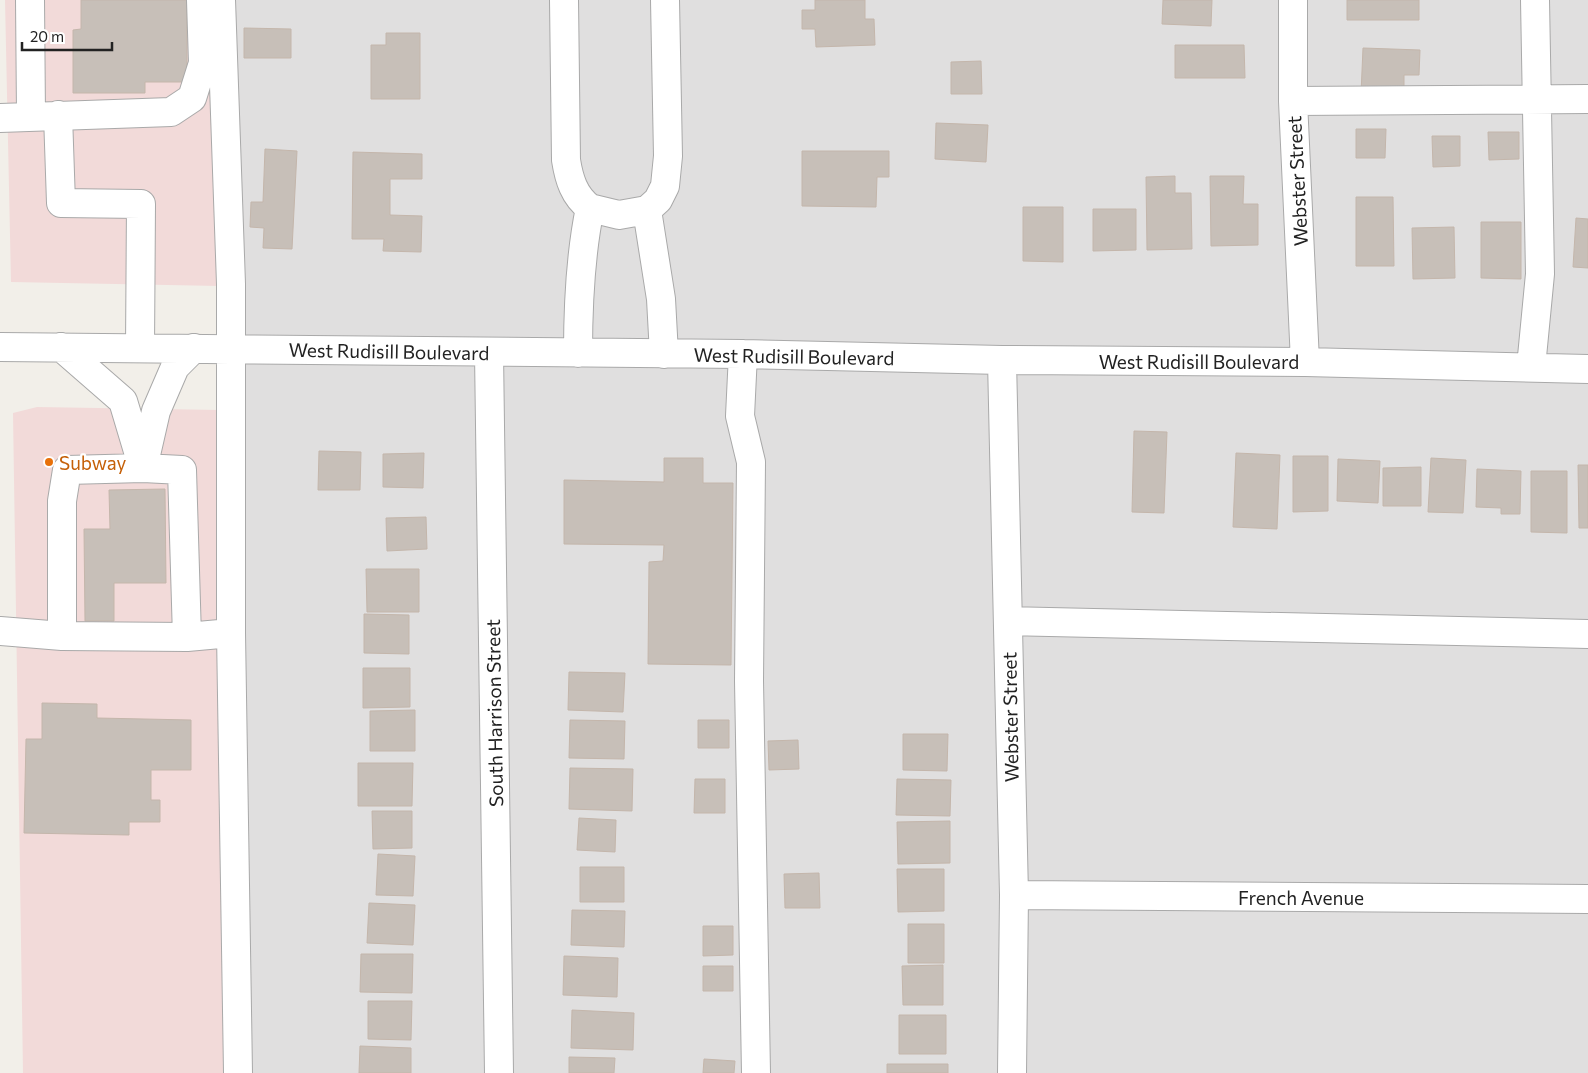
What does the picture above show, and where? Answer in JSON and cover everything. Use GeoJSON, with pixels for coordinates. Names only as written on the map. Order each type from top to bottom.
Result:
{"type":"FeatureCollection","features":[{"type":"Feature","properties":{"kind":"street"},"geometry":{"type":"LineString","coordinates":[[30,0],[31,115]]}},
{"type":"Feature","properties":{"kind":"street"},"geometry":{"type":"LineString","coordinates":[[0,118],[31,115],[171,112],[192,98],[204,63],[201,0]]}},
{"type":"Feature","properties":{"kind":"street"},"geometry":{"type":"LineString","coordinates":[[221,0],[232,347],[231,633],[238,1073]]}},
{"type":"Feature","properties":{"kind":"street"},"geometry":{"type":"LineString","coordinates":[[564,0],[566,160],[569,178],[581,201],[590,208],[619,215],[647,210],[658,200],[665,186],[668,156],[665,0]]}},
{"type":"Feature","properties":{"kind":"street","name":"Webster Street"},"geometry":{"type":"LineString","coordinates":[[1293,0],[1293,101],[1305,362]]}},
{"type":"Feature","properties":{"kind":"street"},"geometry":{"type":"LineString","coordinates":[[1531,367],[1540,274],[1535,98],[1535,0]]}},
{"type":"Feature","properties":{"kind":"street"},"geometry":{"type":"LineString","coordinates":[[1293,101],[1588,99]]}},
{"type":"Feature","properties":{"kind":"street"},"geometry":{"type":"LineString","coordinates":[[58,115],[61,202],[141,204],[140,348]]}},
{"type":"Feature","properties":{"kind":"street"},"geometry":{"type":"LineString","coordinates":[[578,353],[578,298],[584,236],[590,208]]}},
{"type":"Feature","properties":{"kind":"street"},"geometry":{"type":"LineString","coordinates":[[647,210],[661,299],[664,354]]}},
{"type":"Feature","properties":{"kind":"street","name":"West Rudisill Boulevard"},"geometry":{"type":"LineString","coordinates":[[0,346],[232,347],[489,353],[742,354],[1002,360],[1305,362],[1588,369]]}},
{"type":"Feature","properties":{"kind":"street"},"geometry":{"type":"LineString","coordinates":[[61,347],[123,401],[143,468]]}},
{"type":"Feature","properties":{"kind":"street"},"geometry":{"type":"LineString","coordinates":[[143,468],[156,411],[175,367],[194,348]]}},
{"type":"Feature","properties":{"kind":"street","name":"South Harrison Street"},"geometry":{"type":"LineString","coordinates":[[489,353],[499,1073]]}},
{"type":"Feature","properties":{"kind":"street"},"geometry":{"type":"LineString","coordinates":[[742,354],[740,416],[751,462],[749,681],[756,1073]]}},
{"type":"Feature","properties":{"kind":"street","name":"Webster Street"},"geometry":{"type":"LineString","coordinates":[[1002,360],[1014,895],[1012,1073]]}},
{"type":"Feature","properties":{"kind":"street"},"geometry":{"type":"LineString","coordinates":[[62,636],[62,501],[67,470],[143,468],[182,470],[187,637]]}},
{"type":"Feature","properties":{"kind":"street"},"geometry":{"type":"LineString","coordinates":[[1008,620],[1588,634]]}},
{"type":"Feature","properties":{"kind":"street"},"geometry":{"type":"LineString","coordinates":[[0,631],[62,636],[187,637],[231,633]]}},
{"type":"Feature","properties":{"kind":"street","name":"French Avenue"},"geometry":{"type":"LineString","coordinates":[[1014,895],[1588,898]]}},
{"type":"Feature","properties":{"kind":"shaded area"},"geometry":{"type":"Polygon","coordinates":[[[5,0],[213,0],[220,286],[11,282],[5,0]]]}},
{"type":"Feature","properties":{"kind":"shaded area"},"geometry":{"type":"Polygon","coordinates":[[[231,0],[1588,0],[1588,1073],[251,1073],[231,0]]]}},
{"type":"Feature","properties":{"kind":"shaded area"},"geometry":{"type":"Polygon","coordinates":[[[37,407],[220,410],[229,1073],[23,1073],[13,413],[37,407]]]}},
{"type":"Feature","properties":{"kind":"building"},"geometry":{"type":"Polygon","coordinates":[[[81,0],[187,0],[187,82],[145,82],[145,93],[73,93],[73,30],[81,29],[81,0]]]}},
{"type":"Feature","properties":{"kind":"building"},"geometry":{"type":"Polygon","coordinates":[[[815,0],[865,0],[865,19],[874,19],[875,45],[816,47],[815,29],[802,29],[802,10],[815,10],[815,0]]]}},
{"type":"Feature","properties":{"kind":"building"},"geometry":{"type":"Polygon","coordinates":[[[1163,0],[1212,0],[1211,26],[1162,24],[1163,0]]]}},
{"type":"Feature","properties":{"kind":"building"},"geometry":{"type":"Polygon","coordinates":[[[1347,0],[1419,0],[1419,20],[1347,20],[1347,0]]]}},
{"type":"Feature","properties":{"kind":"building"},"geometry":{"type":"Polygon","coordinates":[[[244,28],[291,29],[291,58],[244,58],[244,28]]]}},
{"type":"Feature","properties":{"kind":"building"},"geometry":{"type":"Polygon","coordinates":[[[386,33],[420,33],[420,99],[371,99],[371,45],[386,45],[386,33]]]}},
{"type":"Feature","properties":{"kind":"building"},"geometry":{"type":"Polygon","coordinates":[[[1175,45],[1244,45],[1245,78],[1175,78],[1175,45]]]}},
{"type":"Feature","properties":{"kind":"building"},"geometry":{"type":"Polygon","coordinates":[[[1363,48],[1420,50],[1419,75],[1404,75],[1404,96],[1361,94],[1363,48]]]}},
{"type":"Feature","properties":{"kind":"building"},"geometry":{"type":"Polygon","coordinates":[[[981,61],[982,94],[951,94],[951,62],[981,61]]]}},
{"type":"Feature","properties":{"kind":"building"},"geometry":{"type":"Polygon","coordinates":[[[936,123],[988,125],[986,162],[935,159],[936,123]]]}},
{"type":"Feature","properties":{"kind":"building"},"geometry":{"type":"Polygon","coordinates":[[[1356,129],[1386,129],[1385,158],[1356,158],[1356,129]]]}},
{"type":"Feature","properties":{"kind":"building"},"geometry":{"type":"Polygon","coordinates":[[[1488,132],[1519,132],[1519,159],[1489,160],[1488,132]]]}},
{"type":"Feature","properties":{"kind":"building"},"geometry":{"type":"Polygon","coordinates":[[[1432,136],[1460,136],[1460,166],[1433,167],[1432,136]]]}},
{"type":"Feature","properties":{"kind":"building"},"geometry":{"type":"Polygon","coordinates":[[[265,149],[297,151],[292,249],[263,248],[264,228],[250,227],[251,202],[263,202],[265,149]]]}},
{"type":"Feature","properties":{"kind":"building"},"geometry":{"type":"Polygon","coordinates":[[[802,151],[889,151],[889,177],[877,177],[876,207],[802,206],[802,151]]]}},
{"type":"Feature","properties":{"kind":"building"},"geometry":{"type":"Polygon","coordinates":[[[353,152],[422,154],[422,179],[390,179],[390,215],[422,216],[421,252],[383,251],[384,239],[352,239],[353,152]]]}},
{"type":"Feature","properties":{"kind":"building"},"geometry":{"type":"Polygon","coordinates":[[[1175,176],[1175,193],[1191,193],[1192,249],[1147,250],[1146,177],[1175,176]]]}},
{"type":"Feature","properties":{"kind":"building"},"geometry":{"type":"Polygon","coordinates":[[[1210,176],[1244,176],[1243,204],[1258,204],[1258,245],[1211,246],[1210,176]]]}},
{"type":"Feature","properties":{"kind":"building"},"geometry":{"type":"Polygon","coordinates":[[[1356,197],[1393,197],[1394,266],[1356,266],[1356,197]]]}},
{"type":"Feature","properties":{"kind":"building"},"geometry":{"type":"Polygon","coordinates":[[[1023,207],[1063,207],[1063,262],[1023,261],[1023,207]]]}},
{"type":"Feature","properties":{"kind":"building"},"geometry":{"type":"Polygon","coordinates":[[[1093,209],[1136,209],[1136,250],[1093,251],[1093,209]]]}},
{"type":"Feature","properties":{"kind":"building"},"geometry":{"type":"Polygon","coordinates":[[[1576,218],[1588,219],[1588,268],[1573,267],[1576,218]]]}},
{"type":"Feature","properties":{"kind":"building"},"geometry":{"type":"Polygon","coordinates":[[[1481,222],[1521,222],[1521,279],[1481,278],[1481,222]]]}},
{"type":"Feature","properties":{"kind":"building"},"geometry":{"type":"Polygon","coordinates":[[[1454,227],[1455,278],[1413,279],[1412,228],[1454,227]]]}},
{"type":"Feature","properties":{"kind":"building"},"geometry":{"type":"Polygon","coordinates":[[[1134,431],[1167,432],[1164,513],[1132,512],[1134,431]]]}},
{"type":"Feature","properties":{"kind":"building"},"geometry":{"type":"Polygon","coordinates":[[[319,451],[361,452],[360,490],[318,490],[319,451]]]}},
{"type":"Feature","properties":{"kind":"building"},"geometry":{"type":"Polygon","coordinates":[[[424,453],[423,488],[383,487],[383,454],[424,453]]]}},
{"type":"Feature","properties":{"kind":"building"},"geometry":{"type":"Polygon","coordinates":[[[1236,453],[1280,455],[1277,529],[1233,527],[1236,453]]]}},
{"type":"Feature","properties":{"kind":"building"},"geometry":{"type":"Polygon","coordinates":[[[1293,456],[1328,456],[1328,511],[1293,512],[1293,456]]]}},
{"type":"Feature","properties":{"kind":"building"},"geometry":{"type":"Polygon","coordinates":[[[664,458],[703,458],[703,483],[733,483],[731,665],[648,664],[649,562],[663,561],[664,545],[564,544],[564,480],[664,482],[664,458]]]}},
{"type":"Feature","properties":{"kind":"building"},"geometry":{"type":"Polygon","coordinates":[[[1431,458],[1466,460],[1463,513],[1428,512],[1431,458]]]}},
{"type":"Feature","properties":{"kind":"building"},"geometry":{"type":"Polygon","coordinates":[[[1338,459],[1380,461],[1378,503],[1337,501],[1338,459]]]}},
{"type":"Feature","properties":{"kind":"building"},"geometry":{"type":"Polygon","coordinates":[[[1578,465],[1588,465],[1588,528],[1579,528],[1578,465]]]}},
{"type":"Feature","properties":{"kind":"building"},"geometry":{"type":"Polygon","coordinates":[[[1421,467],[1421,506],[1383,506],[1383,468],[1421,467]]]}},
{"type":"Feature","properties":{"kind":"building"},"geometry":{"type":"Polygon","coordinates":[[[1477,469],[1521,471],[1520,514],[1501,514],[1501,508],[1476,507],[1477,469]]]}},
{"type":"Feature","properties":{"kind":"building"},"geometry":{"type":"Polygon","coordinates":[[[1531,471],[1567,471],[1567,533],[1531,532],[1531,471]]]}},
{"type":"Feature","properties":{"kind":"building"},"geometry":{"type":"Polygon","coordinates":[[[165,489],[166,583],[114,583],[114,621],[85,621],[84,529],[110,529],[109,490],[165,489]]]}},
{"type":"Feature","properties":{"kind":"building"},"geometry":{"type":"Polygon","coordinates":[[[426,517],[427,549],[387,551],[386,518],[426,517]]]}},
{"type":"Feature","properties":{"kind":"building"},"geometry":{"type":"Polygon","coordinates":[[[366,569],[419,569],[419,612],[367,612],[366,569]]]}},
{"type":"Feature","properties":{"kind":"building"},"geometry":{"type":"Polygon","coordinates":[[[364,614],[409,615],[409,654],[364,653],[364,614]]]}},
{"type":"Feature","properties":{"kind":"building"},"geometry":{"type":"Polygon","coordinates":[[[363,668],[410,668],[410,707],[363,708],[363,668]]]}},
{"type":"Feature","properties":{"kind":"building"},"geometry":{"type":"Polygon","coordinates":[[[569,672],[625,673],[623,712],[568,710],[569,672]]]}},
{"type":"Feature","properties":{"kind":"building"},"geometry":{"type":"Polygon","coordinates":[[[42,703],[97,704],[97,718],[191,720],[191,770],[151,770],[151,800],[160,800],[160,822],[129,822],[129,835],[24,833],[26,739],[42,739],[42,703]]]}},
{"type":"Feature","properties":{"kind":"building"},"geometry":{"type":"Polygon","coordinates":[[[415,710],[415,751],[370,751],[370,711],[415,710]]]}},
{"type":"Feature","properties":{"kind":"building"},"geometry":{"type":"Polygon","coordinates":[[[570,720],[625,721],[624,759],[569,758],[570,720]]]}},
{"type":"Feature","properties":{"kind":"building"},"geometry":{"type":"Polygon","coordinates":[[[698,720],[729,720],[729,748],[698,748],[698,720]]]}},
{"type":"Feature","properties":{"kind":"building"},"geometry":{"type":"Polygon","coordinates":[[[903,734],[948,734],[947,771],[903,770],[903,734]]]}},
{"type":"Feature","properties":{"kind":"building"},"geometry":{"type":"Polygon","coordinates":[[[798,740],[799,769],[769,770],[768,741],[798,740]]]}},
{"type":"Feature","properties":{"kind":"building"},"geometry":{"type":"Polygon","coordinates":[[[358,763],[413,763],[412,806],[358,806],[358,763]]]}},
{"type":"Feature","properties":{"kind":"building"},"geometry":{"type":"Polygon","coordinates":[[[570,768],[633,769],[632,811],[569,809],[570,768]]]}},
{"type":"Feature","properties":{"kind":"building"},"geometry":{"type":"Polygon","coordinates":[[[695,779],[725,779],[725,813],[694,813],[695,779]]]}},
{"type":"Feature","properties":{"kind":"building"},"geometry":{"type":"Polygon","coordinates":[[[897,779],[951,780],[950,816],[896,815],[897,779]]]}},
{"type":"Feature","properties":{"kind":"building"},"geometry":{"type":"Polygon","coordinates":[[[372,811],[412,811],[412,848],[373,849],[372,811]]]}},
{"type":"Feature","properties":{"kind":"building"},"geometry":{"type":"Polygon","coordinates":[[[579,818],[616,820],[615,852],[577,850],[579,818]]]}},
{"type":"Feature","properties":{"kind":"building"},"geometry":{"type":"Polygon","coordinates":[[[950,821],[950,863],[898,864],[897,822],[950,821]]]}},
{"type":"Feature","properties":{"kind":"building"},"geometry":{"type":"Polygon","coordinates":[[[378,854],[415,856],[413,896],[376,895],[378,854]]]}},
{"type":"Feature","properties":{"kind":"building"},"geometry":{"type":"Polygon","coordinates":[[[580,867],[624,867],[624,902],[580,902],[580,867]]]}},
{"type":"Feature","properties":{"kind":"building"},"geometry":{"type":"Polygon","coordinates":[[[897,869],[944,869],[944,911],[898,912],[897,869]]]}},
{"type":"Feature","properties":{"kind":"building"},"geometry":{"type":"Polygon","coordinates":[[[819,873],[820,908],[785,908],[784,874],[819,873]]]}},
{"type":"Feature","properties":{"kind":"building"},"geometry":{"type":"Polygon","coordinates":[[[369,903],[415,905],[413,945],[367,943],[369,903]]]}},
{"type":"Feature","properties":{"kind":"building"},"geometry":{"type":"Polygon","coordinates":[[[572,910],[625,911],[624,947],[571,945],[572,910]]]}},
{"type":"Feature","properties":{"kind":"building"},"geometry":{"type":"Polygon","coordinates":[[[908,924],[944,924],[944,963],[908,963],[908,924]]]}},
{"type":"Feature","properties":{"kind":"building"},"geometry":{"type":"Polygon","coordinates":[[[703,926],[733,926],[733,955],[703,956],[703,926]]]}},
{"type":"Feature","properties":{"kind":"building"},"geometry":{"type":"Polygon","coordinates":[[[361,954],[413,954],[412,993],[360,992],[361,954]]]}},
{"type":"Feature","properties":{"kind":"building"},"geometry":{"type":"Polygon","coordinates":[[[564,956],[618,958],[617,997],[563,995],[564,956]]]}},
{"type":"Feature","properties":{"kind":"building"},"geometry":{"type":"Polygon","coordinates":[[[943,965],[943,1005],[903,1005],[902,966],[943,965]]]}},
{"type":"Feature","properties":{"kind":"building"},"geometry":{"type":"Polygon","coordinates":[[[703,966],[733,966],[733,991],[703,991],[703,966]]]}},
{"type":"Feature","properties":{"kind":"building"},"geometry":{"type":"Polygon","coordinates":[[[368,1001],[412,1001],[411,1040],[368,1039],[368,1001]]]}},
{"type":"Feature","properties":{"kind":"building"},"geometry":{"type":"Polygon","coordinates":[[[572,1010],[634,1013],[633,1050],[571,1048],[572,1010]]]}},
{"type":"Feature","properties":{"kind":"building"},"geometry":{"type":"Polygon","coordinates":[[[899,1015],[946,1015],[946,1054],[899,1054],[899,1015]]]}},
{"type":"Feature","properties":{"kind":"building"},"geometry":{"type":"Polygon","coordinates":[[[360,1046],[411,1048],[411,1073],[359,1073],[360,1046]]]}},
{"type":"Feature","properties":{"kind":"building"},"geometry":{"type":"Polygon","coordinates":[[[569,1057],[615,1058],[614,1073],[569,1073],[569,1057]]]}},
{"type":"Feature","properties":{"kind":"building"},"geometry":{"type":"Polygon","coordinates":[[[704,1059],[735,1061],[734,1073],[703,1073],[704,1059]]]}},
{"type":"Feature","properties":{"kind":"building"},"geometry":{"type":"Polygon","coordinates":[[[887,1064],[948,1064],[948,1073],[887,1073],[887,1064]]]}},
{"type":"Feature","properties":{"kind":"place","name":"Subway"},"geometry":{"type":"Point","coordinates":[49,462]}}]}
